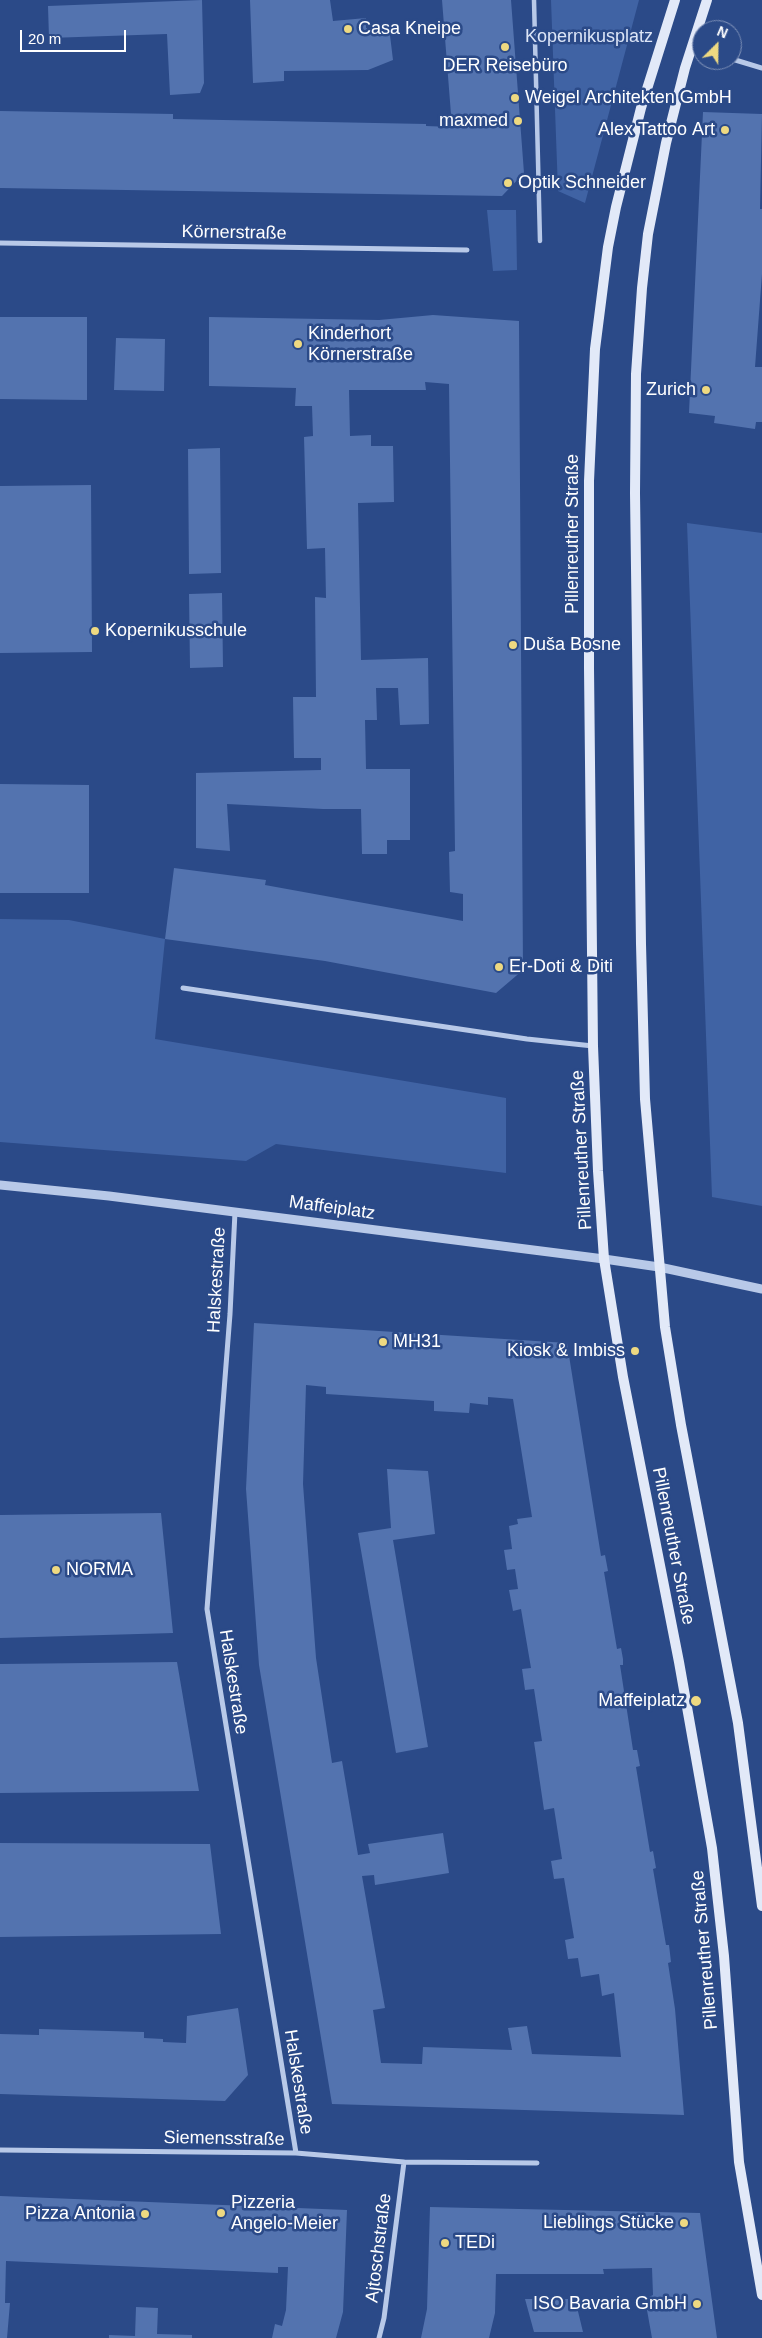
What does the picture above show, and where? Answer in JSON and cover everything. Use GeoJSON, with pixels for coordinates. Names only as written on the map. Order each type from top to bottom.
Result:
{"type":"FeatureCollection","features":[{"type":"Feature","properties":{"kind":"main road","name":"Pillenreuther Straße"},"geometry":{"type":"LineString","coordinates":[[675,0],[641,108],[616,206],[608,247],[595,350],[589,481],[593,1046],[604,1259],[623,1377],[681,1672],[712,1848],[724,1956],[733,2101],[739,2162],[762,2295]]}},
{"type":"Feature","properties":{"kind":"main road","name":"Pillenreuther Straße"},"geometry":{"type":"LineString","coordinates":[[702,20],[706,0]]}},
{"type":"Feature","properties":{"kind":"main road","name":"Pillenreuther Straße"},"geometry":{"type":"LineString","coordinates":[[692,59],[666,143],[648,234],[636,374],[635,503],[640,944],[646,1108],[665,1327],[681,1425],[746,1772],[762,1906]]}},
{"type":"Feature","properties":{"kind":"street"},"geometry":{"type":"LineString","coordinates":[[534,0],[540,241]]}},
{"type":"Feature","properties":{"kind":"street"},"geometry":{"type":"LineString","coordinates":[[742,62],[762,68]]}},
{"type":"Feature","properties":{"kind":"street","name":"Körnerstraße"},"geometry":{"type":"LineString","coordinates":[[0,243],[467,250]]}},
{"type":"Feature","properties":{"kind":"street"},"geometry":{"type":"LineString","coordinates":[[183,988],[527,1039],[593,1046]]}},
{"type":"Feature","properties":{"kind":"street","name":"Maffeiplatz"},"geometry":{"type":"LineString","coordinates":[[0,1185],[235,1211],[604,1259],[659,1267],[762,1289]]}},
{"type":"Feature","properties":{"kind":"street","name":"Halskestraße"},"geometry":{"type":"LineString","coordinates":[[235,1211],[230,1314],[207,1609],[296,2153]]}},
{"type":"Feature","properties":{"kind":"street","name":"Siemensstraße"},"geometry":{"type":"LineString","coordinates":[[0,2150],[296,2153],[404,2162],[537,2163]]}},
{"type":"Feature","properties":{"kind":"street","name":"Ajtoschstraße"},"geometry":{"type":"LineString","coordinates":[[379,2338],[384,2318],[404,2162]]}},
{"type":"Feature","properties":{"kind":"green space","name":"Kopernikusplatz"},"geometry":{"type":"Polygon","coordinates":[[[551,0],[639,0],[585,203],[558,191],[551,0]]]}},
{"type":"Feature","properties":{"kind":"green space"},"geometry":{"type":"Polygon","coordinates":[[[487,210],[516,210],[517,270],[493,271],[487,210]]]}},
{"type":"Feature","properties":{"kind":"green space"},"geometry":{"type":"Polygon","coordinates":[[[687,523],[762,533],[762,1206],[712,1197],[687,523]]]}},
{"type":"Feature","properties":{"kind":"green space"},"geometry":{"type":"Polygon","coordinates":[[[0,919],[69,920],[165,939],[155,1039],[506,1098],[506,1173],[276,1144],[246,1161],[0,1142],[0,919]]]}},
{"type":"Feature","properties":{"kind":"building"},"geometry":{"type":"Polygon","coordinates":[[[202,0],[204,83],[200,93],[170,95],[167,34],[49,38],[48,6],[202,0]]]}},
{"type":"Feature","properties":{"kind":"building"},"geometry":{"type":"Polygon","coordinates":[[[250,0],[330,0],[333,21],[366,18],[366,28],[389,27],[393,60],[368,70],[284,71],[284,81],[253,83],[250,0]]]}},
{"type":"Feature","properties":{"kind":"building"},"geometry":{"type":"Polygon","coordinates":[[[442,0],[511,0],[524,173],[502,196],[0,188],[0,111],[173,114],[173,119],[426,124],[426,126],[452,127],[442,0]]]}},
{"type":"Feature","properties":{"kind":"building"},"geometry":{"type":"Polygon","coordinates":[[[703,112],[762,114],[760,209],[762,209],[762,274],[755,367],[762,367],[762,422],[756,422],[755,429],[714,423],[715,416],[689,413],[703,112]]]}},
{"type":"Feature","properties":{"kind":"building"},"geometry":{"type":"Polygon","coordinates":[[[433,315],[519,321],[523,970],[496,993],[325,961],[165,939],[174,868],[266,880],[265,885],[463,921],[463,894],[450,892],[449,852],[455,851],[449,384],[425,382],[426,390],[349,390],[350,436],[371,435],[371,446],[393,446],[394,502],[358,503],[361,660],[428,658],[429,724],[400,725],[398,688],[376,688],[377,720],[365,720],[366,769],[410,769],[410,840],[387,840],[387,854],[362,854],[361,809],[227,804],[230,851],[196,848],[196,773],[321,770],[321,758],[294,758],[293,697],[316,697],[315,597],[326,598],[325,548],[307,549],[304,437],[313,436],[312,406],[295,406],[296,388],[209,386],[209,317],[379,320],[433,315]]]}},
{"type":"Feature","properties":{"kind":"building"},"geometry":{"type":"Polygon","coordinates":[[[0,317],[87,317],[87,400],[0,399],[0,317]]]}},
{"type":"Feature","properties":{"kind":"building"},"geometry":{"type":"Polygon","coordinates":[[[116,338],[165,339],[164,391],[114,390],[116,338]]]}},
{"type":"Feature","properties":{"kind":"building"},"geometry":{"type":"Polygon","coordinates":[[[220,448],[221,573],[189,574],[188,449],[220,448]]]}},
{"type":"Feature","properties":{"kind":"building"},"geometry":{"type":"Polygon","coordinates":[[[91,485],[92,652],[0,653],[0,486],[91,485]]]}},
{"type":"Feature","properties":{"kind":"building"},"geometry":{"type":"Polygon","coordinates":[[[222,593],[223,667],[190,668],[189,594],[222,593]]]}},
{"type":"Feature","properties":{"kind":"building"},"geometry":{"type":"Polygon","coordinates":[[[0,784],[89,785],[89,893],[0,893],[0,784]]]}},
{"type":"Feature","properties":{"kind":"building"},"geometry":{"type":"Polygon","coordinates":[[[254,1323],[567,1343],[601,1556],[605,1555],[608,1571],[604,1572],[617,1649],[621,1648],[623,1659],[623,1665],[620,1665],[633,1750],[637,1750],[640,1766],[636,1767],[650,1852],[653,1851],[656,1868],[653,1869],[666,1945],[669,1945],[671,1962],[668,1963],[675,2009],[684,2115],[332,2104],[259,1665],[246,1489],[254,1323]],[[306,1385],[303,1484],[316,1658],[332,1763],[342,1761],[358,1855],[370,1853],[368,1844],[443,1833],[449,1873],[375,1885],[374,1875],[362,1876],[385,2008],[373,2010],[381,2063],[422,2064],[423,2047],[512,2050],[508,2028],[527,2026],[532,2054],[621,2057],[614,1993],[602,1996],[599,1974],[581,1977],[578,1958],[568,1959],[565,1940],[574,1938],[564,1878],[554,1879],[551,1861],[562,1859],[554,1808],[544,1810],[534,1742],[542,1741],[534,1689],[525,1690],[522,1669],[531,1668],[521,1609],[513,1611],[509,1590],[518,1589],[515,1569],[507,1570],[504,1550],[512,1549],[509,1526],[518,1524],[517,1519],[532,1517],[513,1399],[488,1397],[488,1405],[470,1403],[469,1413],[434,1411],[434,1401],[326,1394],[326,1387],[306,1385]]]}},
{"type":"Feature","properties":{"kind":"building"},"geometry":{"type":"Polygon","coordinates":[[[387,1469],[428,1471],[435,1534],[393,1540],[428,1747],[396,1753],[358,1533],[391,1528],[387,1469]]]}},
{"type":"Feature","properties":{"kind":"building"},"geometry":{"type":"Polygon","coordinates":[[[161,1513],[173,1633],[0,1638],[0,1515],[161,1513]]]}},
{"type":"Feature","properties":{"kind":"building"},"geometry":{"type":"Polygon","coordinates":[[[177,1662],[199,1791],[0,1793],[0,1664],[177,1662]]]}},
{"type":"Feature","properties":{"kind":"building"},"geometry":{"type":"Polygon","coordinates":[[[0,1843],[210,1844],[221,1934],[0,1937],[0,1843]]]}},
{"type":"Feature","properties":{"kind":"building"},"geometry":{"type":"Polygon","coordinates":[[[238,2008],[248,2075],[225,2101],[0,2094],[0,2034],[39,2035],[39,2029],[144,2032],[144,2038],[163,2039],[163,2042],[186,2043],[187,2016],[238,2008]]]}},
{"type":"Feature","properties":{"kind":"building"},"geometry":{"type":"Polygon","coordinates":[[[0,2196],[347,2210],[343,2312],[336,2338],[272,2338],[275,2324],[282,2326],[286,2310],[288,2267],[278,2267],[278,2273],[6,2261],[5,2303],[10,2303],[7,2338],[0,2338],[0,2196]]]}},
{"type":"Feature","properties":{"kind":"building"},"geometry":{"type":"Polygon","coordinates":[[[430,2207],[700,2213],[717,2338],[652,2338],[645,2299],[653,2295],[652,2268],[603,2269],[604,2274],[496,2274],[495,2313],[489,2338],[421,2338],[427,2309],[430,2207]]]}},
{"type":"Feature","properties":{"kind":"building"},"geometry":{"type":"Polygon","coordinates":[[[525,2299],[575,2299],[583,2332],[534,2332],[525,2299]]]}},
{"type":"Feature","properties":{"kind":"building"},"geometry":{"type":"Polygon","coordinates":[[[136,2307],[158,2308],[157,2334],[192,2335],[192,2338],[109,2338],[109,2335],[135,2336],[136,2307]]]}},
{"type":"Feature","properties":{"kind":"place","name":"Casa Kneipe"},"geometry":{"type":"Point","coordinates":[348,29]}},
{"type":"Feature","properties":{"kind":"place","name":"DER Reisebüro"},"geometry":{"type":"Point","coordinates":[505,47]}},
{"type":"Feature","properties":{"kind":"place","name":"Weigel Architekten GmbH"},"geometry":{"type":"Point","coordinates":[515,98]}},
{"type":"Feature","properties":{"kind":"place","name":"maxmed"},"geometry":{"type":"Point","coordinates":[518,121]}},
{"type":"Feature","properties":{"kind":"place","name":"Alex Tattoo Art"},"geometry":{"type":"Point","coordinates":[725,130]}},
{"type":"Feature","properties":{"kind":"place","name":"Optik Schneider"},"geometry":{"type":"Point","coordinates":[508,183]}},
{"type":"Feature","properties":{"kind":"place","name":"Kinderhort Körnerstraße"},"geometry":{"type":"Point","coordinates":[298,344]}},
{"type":"Feature","properties":{"kind":"place","name":"Zurich"},"geometry":{"type":"Point","coordinates":[706,390]}},
{"type":"Feature","properties":{"kind":"place","name":"Kopernikusschule"},"geometry":{"type":"Point","coordinates":[95,631]}},
{"type":"Feature","properties":{"kind":"place","name":"Duša Bosne"},"geometry":{"type":"Point","coordinates":[513,645]}},
{"type":"Feature","properties":{"kind":"place","name":"Er-Doti & Diti"},"geometry":{"type":"Point","coordinates":[499,967]}},
{"type":"Feature","properties":{"kind":"place","name":"MH31"},"geometry":{"type":"Point","coordinates":[383,1342]}},
{"type":"Feature","properties":{"kind":"place","name":"Kiosk & Imbiss"},"geometry":{"type":"Point","coordinates":[635,1351]}},
{"type":"Feature","properties":{"kind":"place","name":"NORMA"},"geometry":{"type":"Point","coordinates":[56,1570]}},
{"type":"Feature","properties":{"kind":"place","name":"Maffeiplatz"},"geometry":{"type":"Point","coordinates":[696,1701]}},
{"type":"Feature","properties":{"kind":"place","name":"Pizzeria Angelo-Meier"},"geometry":{"type":"Point","coordinates":[221,2213]}},
{"type":"Feature","properties":{"kind":"place","name":"Pizza Antonia"},"geometry":{"type":"Point","coordinates":[145,2214]}},
{"type":"Feature","properties":{"kind":"place","name":"Lieblings Stücke"},"geometry":{"type":"Point","coordinates":[684,2223]}},
{"type":"Feature","properties":{"kind":"place","name":"TEDi"},"geometry":{"type":"Point","coordinates":[445,2243]}},
{"type":"Feature","properties":{"kind":"place","name":"ISO Bavaria GmbH"},"geometry":{"type":"Point","coordinates":[697,2304]}}]}
